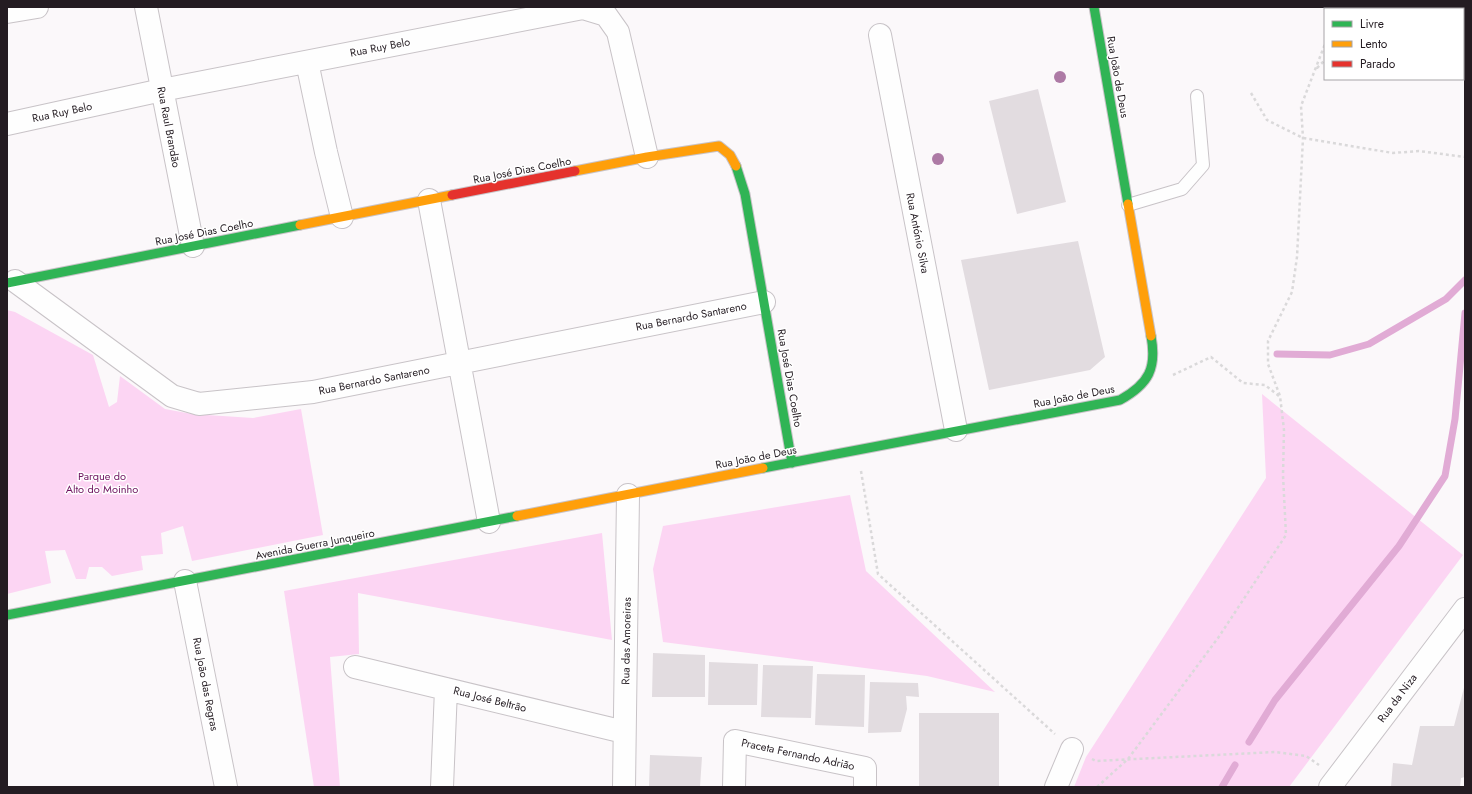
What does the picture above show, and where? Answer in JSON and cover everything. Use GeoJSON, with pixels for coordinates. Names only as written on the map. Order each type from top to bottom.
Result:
{"type":"FeatureCollection","features":[{"type":"Feature","properties":{"kind":"street"},"geometry":{"type":"LineString","coordinates":[[7,12],[37,7]]}},
{"type":"Feature","properties":{"kind":"street","name":"Rua Raul Brandão"},"geometry":{"type":"LineString","coordinates":[[146,7],[193,246]]}},
{"type":"Feature","properties":{"kind":"street","name":"Rua João de Deus"},"geometry":{"type":"LineString","coordinates":[[628,495],[956,430],[1120,400],[1134,393],[1145,384],[1151,373],[1154,359],[1153,346],[1094,7]]}},
{"type":"Feature","properties":{"kind":"street","name":"Rua Ruy Belo"},"geometry":{"type":"LineString","coordinates":[[7,124],[162,90],[583,8],[606,15],[618,32],[647,157]]}},
{"type":"Feature","properties":{"kind":"street","name":"Rua António Silva"},"geometry":{"type":"LineString","coordinates":[[880,35],[956,430]]}},
{"type":"Feature","properties":{"kind":"street"},"geometry":{"type":"LineString","coordinates":[[307,62],[326,152],[342,217]]}},
{"type":"Feature","properties":{"kind":"street","name":"Rua José Dias Coelho"},"geometry":{"type":"LineString","coordinates":[[11,282],[647,157],[719,146],[728,151],[735,161],[745,194],[792,463]]}},
{"type":"Feature","properties":{"kind":"street"},"geometry":{"type":"LineString","coordinates":[[429,200],[461,363],[478,468],[489,522]]}},
{"type":"Feature","properties":{"kind":"street","name":"Rua Bernardo Santareno"},"geometry":{"type":"LineString","coordinates":[[11,282],[172,396],[199,404],[313,392],[764,302]]}},
{"type":"Feature","properties":{"kind":"street","name":"Avenida Guerra Junqueiro"},"geometry":{"type":"LineString","coordinates":[[7,615],[628,495]]}},
{"type":"Feature","properties":{"kind":"street","name":"Rua das Amoreiras"},"geometry":{"type":"LineString","coordinates":[[624,787],[628,495]]}},
{"type":"Feature","properties":{"kind":"street","name":"Rua João das Regras"},"geometry":{"type":"LineString","coordinates":[[185,581],[226,787]]}},
{"type":"Feature","properties":{"kind":"street","name":"Rua da Niza"},"geometry":{"type":"LineString","coordinates":[[1333,782],[1465,609]]}},
{"type":"Feature","properties":{"kind":"street","name":"Rua José Beltrão"},"geometry":{"type":"LineString","coordinates":[[355,667],[624,732]]}},
{"type":"Feature","properties":{"kind":"street"},"geometry":{"type":"LineString","coordinates":[[442,787],[446,689]]}},
{"type":"Feature","properties":{"kind":"street","name":"Praceta Fernando Adrião"},"geometry":{"type":"LineString","coordinates":[[734,787],[735,740],[865,768],[865,787]]}},
{"type":"Feature","properties":{"kind":"street"},"geometry":{"type":"LineString","coordinates":[[1056,787],[1072,749]]}},
{"type":"Feature","properties":{"kind":"lane"},"geometry":{"type":"LineString","coordinates":[[1128,205],[1182,189],[1203,165],[1197,96]]}},
{"type":"Feature","properties":{"kind":"path"},"geometry":{"type":"LineString","coordinates":[[1098,787],[1128,759],[1218,638],[1286,535],[1283,475],[1284,430],[1280,396],[1268,364],[1268,341],[1292,292],[1296,257],[1303,138],[1301,106],[1324,47]]}},
{"type":"Feature","properties":{"kind":"path"},"geometry":{"type":"LineString","coordinates":[[1316,70],[1324,61]]}},
{"type":"Feature","properties":{"kind":"path"},"geometry":{"type":"LineString","coordinates":[[1251,93],[1267,120],[1303,138],[1393,153],[1419,151],[1465,157]]}},
{"type":"Feature","properties":{"kind":"path"},"geometry":{"type":"LineString","coordinates":[[1169,377],[1211,357],[1242,383],[1265,385],[1280,396]]}},
{"type":"Feature","properties":{"kind":"path"},"geometry":{"type":"LineString","coordinates":[[858,449],[878,574],[1072,749],[1096,761],[1275,752],[1306,756],[1333,782]]}},
{"type":"Feature","properties":{"kind":"green space","name":"Parque do Alto do Moinho"},"geometry":{"type":"Polygon","coordinates":[[[7,310],[15,312],[93,355],[109,407],[117,402],[120,376],[165,409],[192,414],[253,418],[301,409],[323,535],[192,561],[183,526],[161,533],[163,554],[141,556],[143,570],[112,576],[102,567],[89,567],[86,579],[76,579],[65,550],[45,551],[51,583],[7,594],[7,310]]]}},
{"type":"Feature","properties":{"kind":"green space"},"geometry":{"type":"Polygon","coordinates":[[[1262,394],[1463,555],[1289,787],[1074,787],[1086,757],[1266,478],[1262,394]]]}},
{"type":"Feature","properties":{"kind":"green space"},"geometry":{"type":"Polygon","coordinates":[[[850,495],[866,571],[995,692],[927,676],[663,642],[653,569],[663,526],[850,495]]]}},
{"type":"Feature","properties":{"kind":"green space"},"geometry":{"type":"Polygon","coordinates":[[[602,533],[612,640],[358,593],[359,654],[330,657],[340,787],[314,787],[284,591],[602,533]]]}},
{"type":"Feature","properties":{"kind":"building"},"geometry":{"type":"Polygon","coordinates":[[[1038,89],[1066,202],[1017,214],[989,101],[1038,89]]]}},
{"type":"Feature","properties":{"kind":"building"},"geometry":{"type":"Polygon","coordinates":[[[1078,241],[1105,357],[1090,370],[989,390],[961,260],[1078,241]]]}},
{"type":"Feature","properties":{"kind":"building"},"geometry":{"type":"Polygon","coordinates":[[[653,653],[705,655],[705,697],[652,697],[653,653]]]}},
{"type":"Feature","properties":{"kind":"building"},"geometry":{"type":"Polygon","coordinates":[[[709,662],[758,664],[757,705],[708,705],[709,662]]]}},
{"type":"Feature","properties":{"kind":"building"},"geometry":{"type":"Polygon","coordinates":[[[763,665],[813,666],[811,718],[761,717],[763,665]]]}},
{"type":"Feature","properties":{"kind":"building"},"geometry":{"type":"Polygon","coordinates":[[[817,674],[865,675],[864,727],[815,725],[817,674]]]}},
{"type":"Feature","properties":{"kind":"building"},"geometry":{"type":"Polygon","coordinates":[[[870,682],[918,683],[919,697],[906,696],[907,709],[901,732],[868,733],[870,682]]]}},
{"type":"Feature","properties":{"kind":"building"},"geometry":{"type":"Polygon","coordinates":[[[1465,684],[1465,777],[1461,778],[1460,787],[1391,787],[1393,763],[1412,765],[1420,726],[1454,726],[1465,684]]]}},
{"type":"Feature","properties":{"kind":"building"},"geometry":{"type":"Polygon","coordinates":[[[919,713],[999,713],[999,787],[919,787],[919,713]]]}},
{"type":"Feature","properties":{"kind":"building"},"geometry":{"type":"Polygon","coordinates":[[[650,755],[702,757],[700,787],[649,787],[650,755]]]}},
{"type":"Feature","properties":{"kind":"waterway"},"geometry":{"type":"LineString","coordinates":[[1277,354],[1330,355],[1369,344],[1446,299],[1465,280]]}},
{"type":"Feature","properties":{"kind":"waterway"},"geometry":{"type":"LineString","coordinates":[[1249,742],[1275,700],[1399,546],[1445,476],[1455,419],[1465,313]]}},
{"type":"Feature","properties":{"kind":"waterway"},"geometry":{"type":"LineString","coordinates":[[1222,787],[1235,765]]}},
{"type":"Feature","properties":{"kind":"traffic: fast"},"geometry":{"type":"LineString","coordinates":[[1094,7],[1128,204]]}},
{"type":"Feature","properties":{"kind":"traffic: fast"},"geometry":{"type":"LineString","coordinates":[[736,166],[745,194],[792,463]]}},
{"type":"Feature","properties":{"kind":"traffic: fast"},"geometry":{"type":"LineString","coordinates":[[7,283],[300,225]]}},
{"type":"Feature","properties":{"kind":"traffic: fast"},"geometry":{"type":"LineString","coordinates":[[763,468],[1120,400],[1138,388],[1149,374],[1153,357],[1151,336]]}},
{"type":"Feature","properties":{"kind":"traffic: fast"},"geometry":{"type":"LineString","coordinates":[[7,615],[517,516]]}},
{"type":"Feature","properties":{"kind":"traffic: slow"},"geometry":{"type":"LineString","coordinates":[[575,171],[647,157],[719,146],[730,155],[736,166]]}},
{"type":"Feature","properties":{"kind":"traffic: slow"},"geometry":{"type":"LineString","coordinates":[[300,225],[452,195]]}},
{"type":"Feature","properties":{"kind":"traffic: slow"},"geometry":{"type":"LineString","coordinates":[[1128,204],[1151,336]]}},
{"type":"Feature","properties":{"kind":"traffic: slow"},"geometry":{"type":"LineString","coordinates":[[517,516],[763,468]]}},
{"type":"Feature","properties":{"kind":"traffic: jam"},"geometry":{"type":"LineString","coordinates":[[452,195],[575,171]]}}]}
